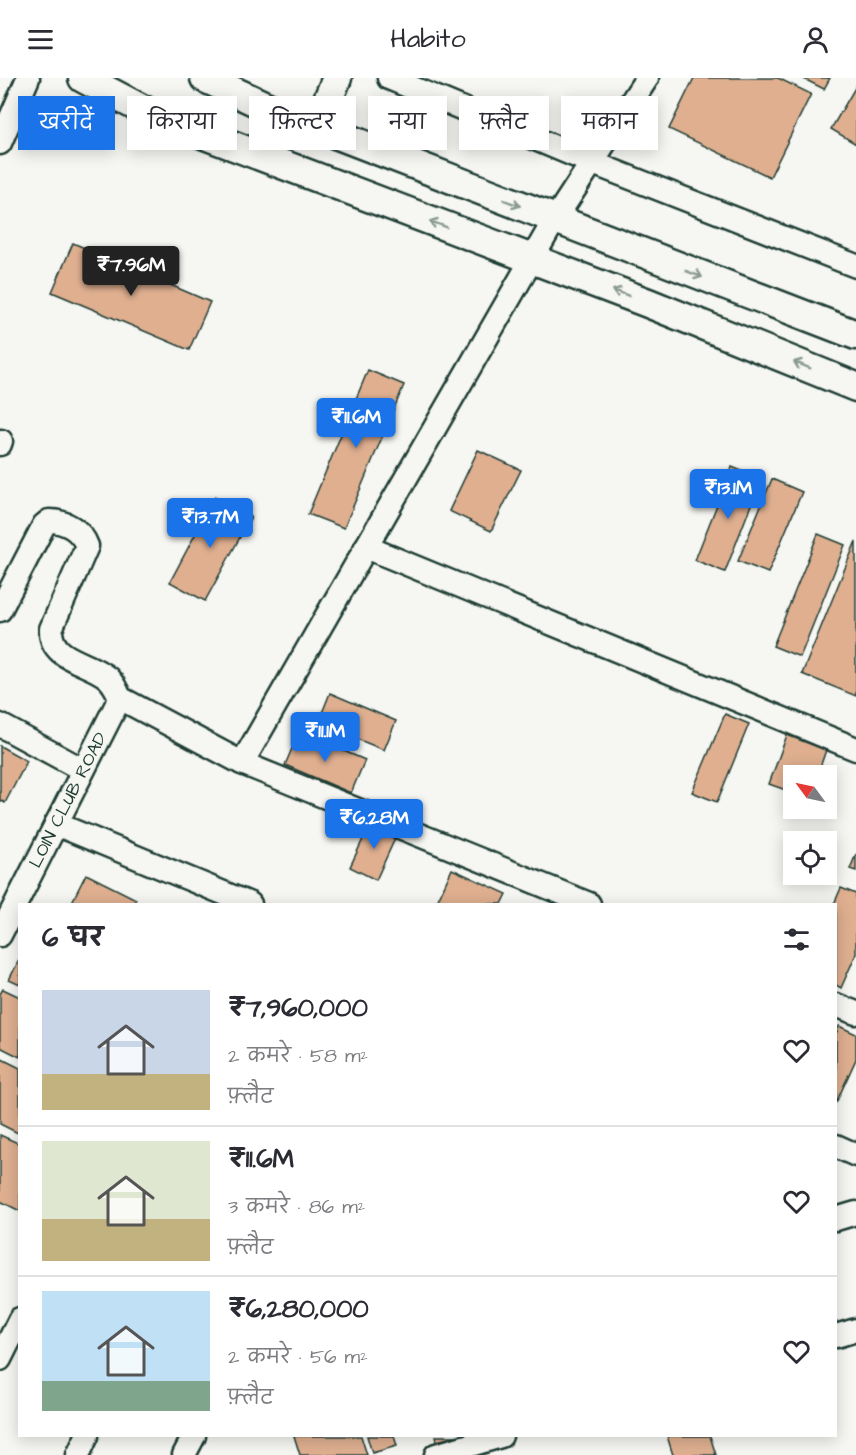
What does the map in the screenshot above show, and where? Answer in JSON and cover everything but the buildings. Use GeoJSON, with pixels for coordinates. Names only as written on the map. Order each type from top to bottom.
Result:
{"type":"FeatureCollection","features":[{"type":"Feature","properties":{"kind":"street"},"geometry":{"type":"LineString","coordinates":[[0,142],[28,78]]}},
{"type":"Feature","properties":{"kind":"street"},"geometry":{"type":"LineString","coordinates":[[205,78],[247,87],[263,96]]}},
{"type":"Feature","properties":{"kind":"street"},"geometry":{"type":"LineString","coordinates":[[329,96],[337,78]]}},
{"type":"Feature","properties":{"kind":"street"},"geometry":{"type":"LineString","coordinates":[[389,78],[593,163],[856,266]]}},
{"type":"Feature","properties":{"kind":"street"},"geometry":{"type":"LineString","coordinates":[[242,763],[555,219],[647,78]]}},
{"type":"Feature","properties":{"kind":"street"},"geometry":{"type":"LineString","coordinates":[[94,80],[155,116],[648,303],[856,387]]}},
{"type":"Feature","properties":{"kind":"street"},"geometry":{"type":"LineString","coordinates":[[356,142],[856,335]]}},
{"type":"Feature","properties":{"kind":"street"},"geometry":{"type":"LineString","coordinates":[[0,610],[44,525],[49,520],[56,521],[78,531],[87,546],[51,629],[51,639],[56,648],[64,654],[110,679],[120,698],[242,763],[587,903]]}},
{"type":"Feature","properties":{"kind":"street"},"geometry":{"type":"LineString","coordinates":[[366,548],[856,749]]}},
{"type":"Feature","properties":{"kind":"street","name":"LOIN CLUB ROAD"},"geometry":{"type":"LineString","coordinates":[[19,903],[56,824],[120,698]]}},
{"type":"Feature","properties":{"kind":"street"},"geometry":{"type":"LineString","coordinates":[[0,725],[83,770]]}},
{"type":"Feature","properties":{"kind":"street"},"geometry":{"type":"LineString","coordinates":[[56,824],[248,903]]}},
{"type":"Feature","properties":{"kind":"street","name":"LOIN CLUB ROAD"},"geometry":{"type":"LineString","coordinates":[[10,923],[18,906]]}},
{"type":"Feature","properties":{"kind":"street"},"geometry":{"type":"LineString","coordinates":[[837,1005],[856,1013]]}},
{"type":"Feature","properties":{"kind":"street"},"geometry":{"type":"LineString","coordinates":[[837,1146],[856,1155]]}},
{"type":"Feature","properties":{"kind":"street"},"geometry":{"type":"LineString","coordinates":[[837,1219],[856,1213]]}},
{"type":"Feature","properties":{"kind":"street"},"geometry":{"type":"LineString","coordinates":[[0,1359],[18,1323]]}},
{"type":"Feature","properties":{"kind":"street"},"geometry":{"type":"LineString","coordinates":[[837,1336],[856,1330]]}},
{"type":"Feature","properties":{"kind":"street"},"geometry":{"type":"LineString","coordinates":[[78,1455],[87,1437]]}},
{"type":"Feature","properties":{"kind":"street"},"geometry":{"type":"LineString","coordinates":[[184,1455],[193,1437]]}},
{"type":"Feature","properties":{"kind":"street"},"geometry":{"type":"LineString","coordinates":[[436,1455],[498,1437]]}}]}
